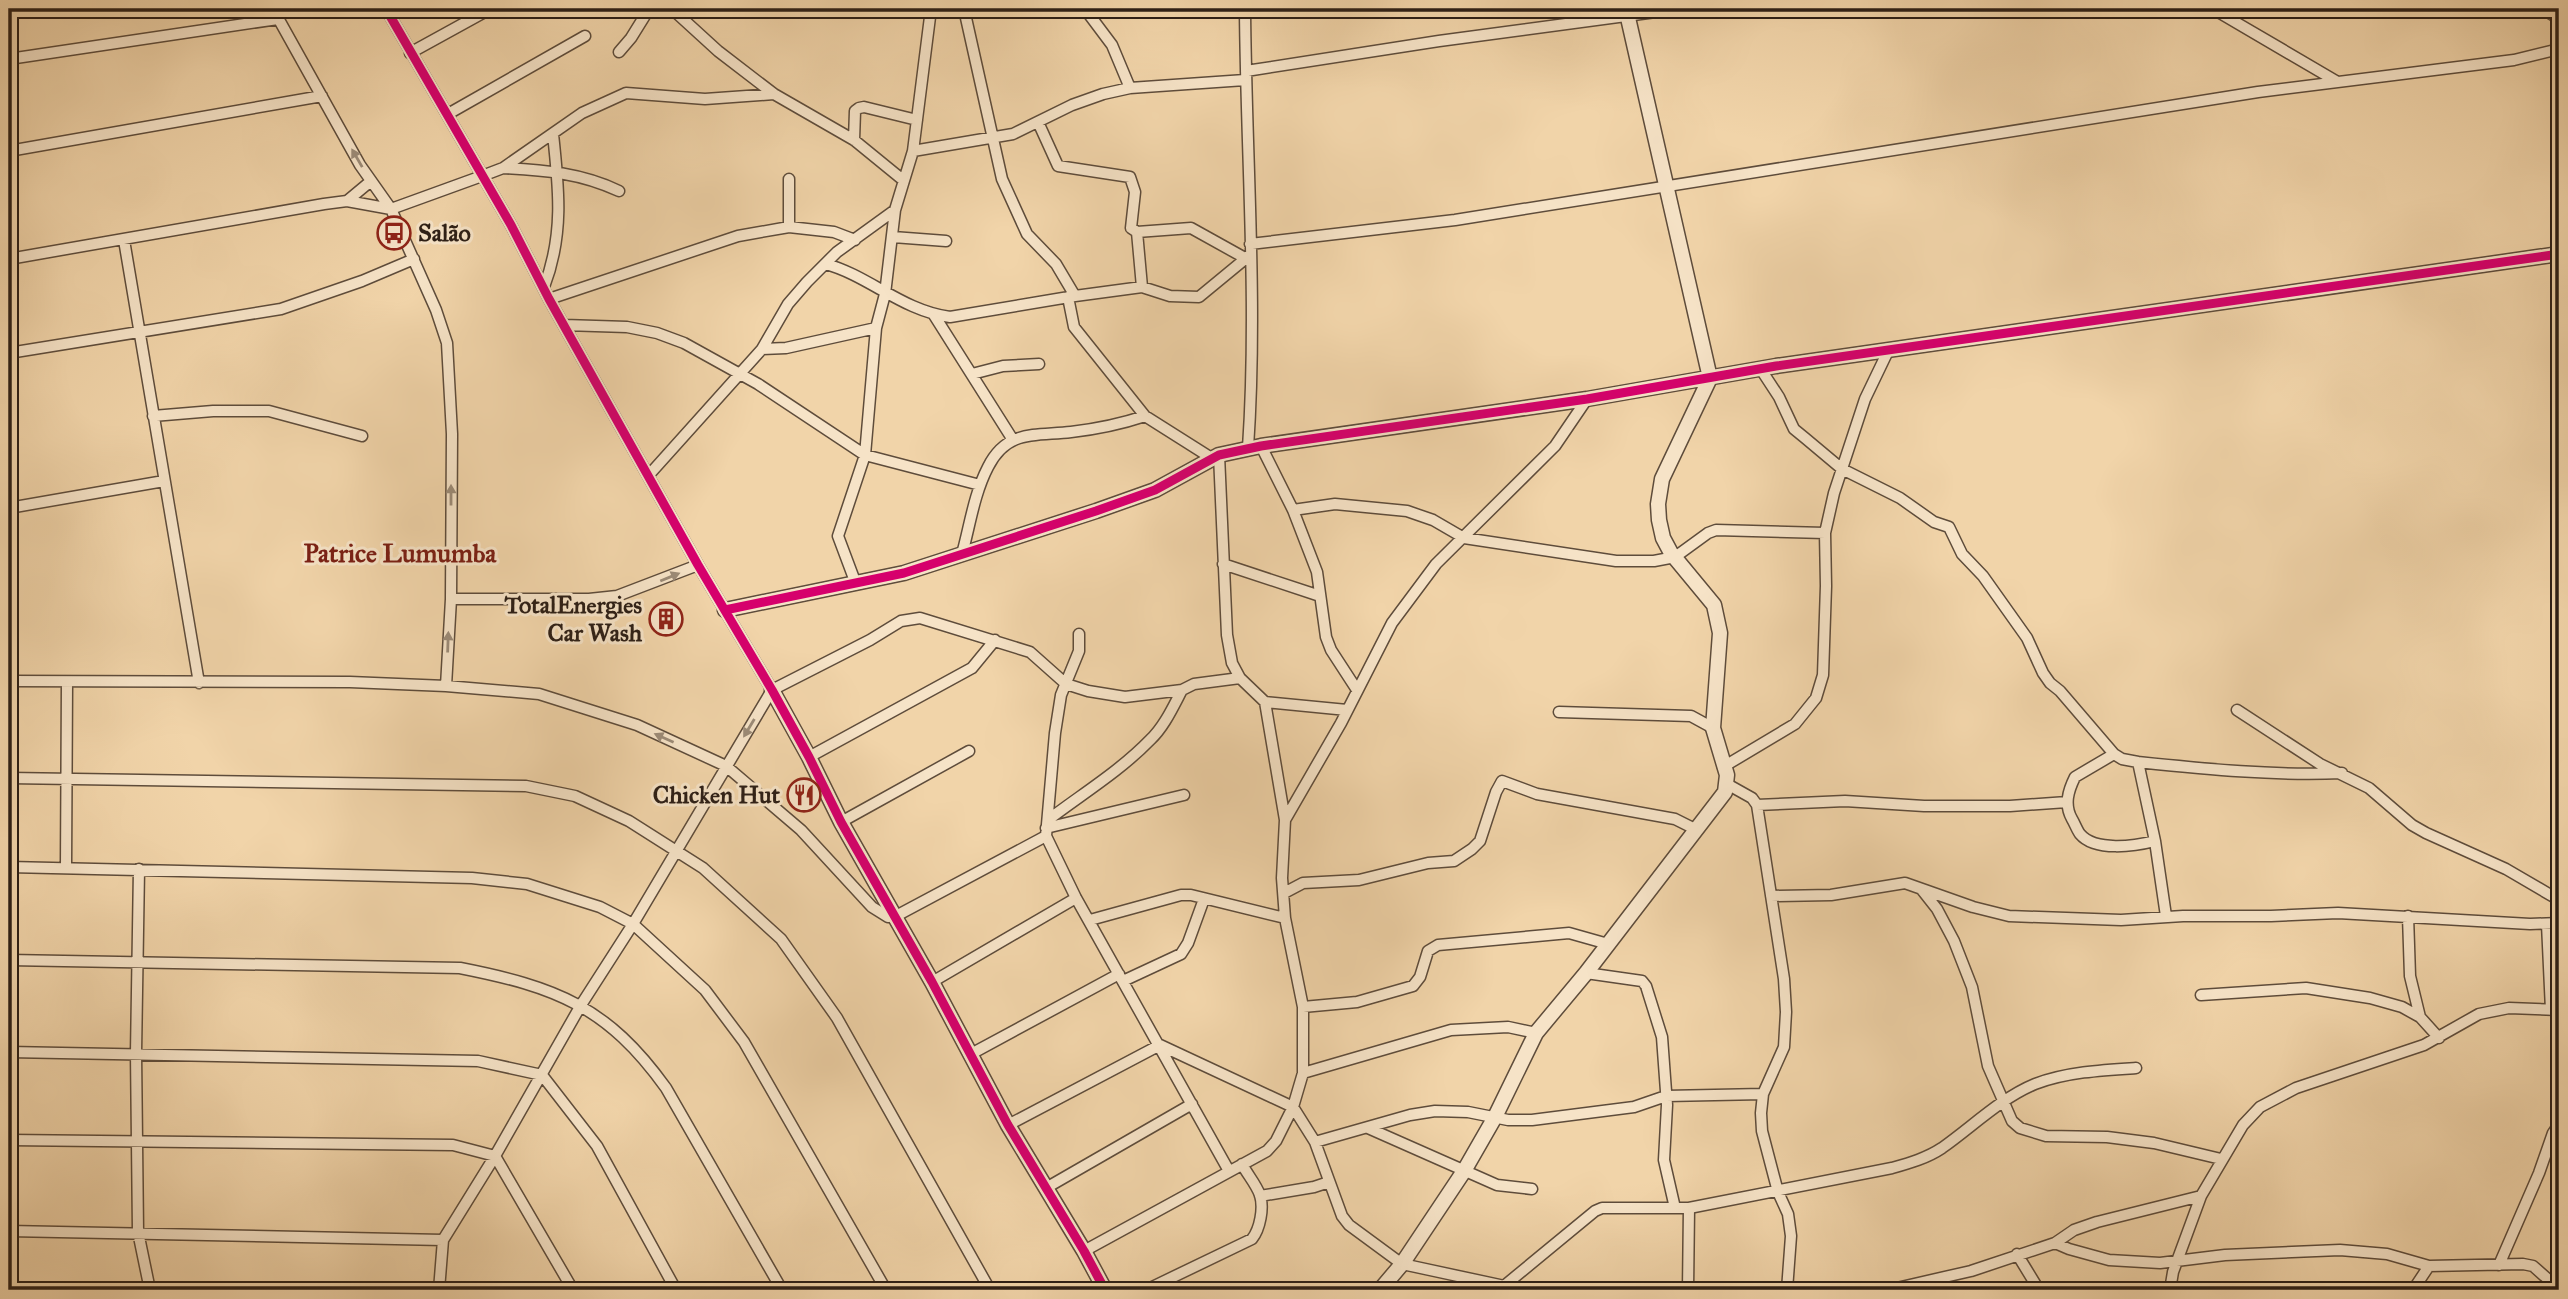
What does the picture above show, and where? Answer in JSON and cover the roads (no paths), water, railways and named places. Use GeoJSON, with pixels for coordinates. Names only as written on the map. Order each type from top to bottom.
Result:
{"type":"FeatureCollection","features":[{"type":"Feature","properties":{"kind":"street"},"geometry":{"type":"LineString","coordinates":[[386,9],[448,114],[698,565],[772,690],[841,822],[896,916],[1008,1125],[1105,1290]]}},
{"type":"Feature","properties":{"kind":"street"},"geometry":{"type":"LineString","coordinates":[[410,53],[490,9]]}},
{"type":"Feature","properties":{"kind":"street"},"geometry":{"type":"LineString","coordinates":[[619,52],[649,9]]}},
{"type":"Feature","properties":{"kind":"street"},"geometry":{"type":"LineString","coordinates":[[672,9],[718,51],[775,94],[854,140],[903,180]]}},
{"type":"Feature","properties":{"kind":"street"},"geometry":{"type":"LineString","coordinates":[[856,584],[838,536],[865,455],[876,328],[885,294],[895,209],[913,151],[932,9]]}},
{"type":"Feature","properties":{"kind":"street"},"geometry":{"type":"LineString","coordinates":[[964,9],[1003,179],[1027,234],[1056,264],[1071,297],[1074,327],[1145,416],[1216,457]]}},
{"type":"Feature","properties":{"kind":"street"},"geometry":{"type":"LineString","coordinates":[[1085,9],[1112,45],[1130,88]]}},
{"type":"Feature","properties":{"kind":"street"},"geometry":{"type":"LineString","coordinates":[[1245,9],[1254,447],[1293,510],[1317,572],[1326,637],[1331,650],[1357,691]]}},
{"type":"Feature","properties":{"kind":"street"},"geometry":{"type":"LineString","coordinates":[[913,151],[1013,134],[1087,99],[1130,88],[1245,76],[1627,12],[1678,9]]}},
{"type":"Feature","properties":{"kind":"street"},"geometry":{"type":"LineString","coordinates":[[2213,9],[2336,80]]}},
{"type":"Feature","properties":{"kind":"street"},"geometry":{"type":"LineString","coordinates":[[2543,9],[2559,19]]}},
{"type":"Feature","properties":{"kind":"street"},"geometry":{"type":"LineString","coordinates":[[1380,1290],[1402,1264],[1464,1171],[1495,1118],[1536,1033],[1697,830],[1725,792],[1727,784],[1727,775],[1713,728],[1720,633],[1718,615],[1714,605],[1663,538],[1658,505],[1662,479],[1710,378],[1627,12]]}},
{"type":"Feature","properties":{"kind":"street"},"geometry":{"type":"LineString","coordinates":[[9,59],[276,14],[371,181],[391,209],[436,310],[447,342],[452,434],[451,599],[446,686]]}},
{"type":"Feature","properties":{"kind":"street"},"geometry":{"type":"LineString","coordinates":[[448,114],[585,36]]}},
{"type":"Feature","properties":{"kind":"street"},"geometry":{"type":"LineString","coordinates":[[1038,122],[1059,166],[1130,177],[1135,192],[1131,228],[1137,232],[1191,228],[1248,252],[2336,80],[2503,61],[2559,49]]}},
{"type":"Feature","properties":{"kind":"street"},"geometry":{"type":"LineString","coordinates":[[9,259],[347,201],[391,209],[503,168],[582,113],[626,93],[705,99],[775,94]]}},
{"type":"Feature","properties":{"kind":"street"},"geometry":{"type":"LineString","coordinates":[[9,151],[322,96]]}},
{"type":"Feature","properties":{"kind":"street"},"geometry":{"type":"LineString","coordinates":[[854,140],[855,111],[859,108],[917,120]]}},
{"type":"Feature","properties":{"kind":"street"},"geometry":{"type":"LineString","coordinates":[[544,287],[554,260],[559,226],[553,134]]}},
{"type":"Feature","properties":{"kind":"street"},"geometry":{"type":"LineString","coordinates":[[503,168],[557,171],[602,183],[619,191]]}},
{"type":"Feature","properties":{"kind":"street"},"geometry":{"type":"LineString","coordinates":[[789,179],[789,227]]}},
{"type":"Feature","properties":{"kind":"street"},"geometry":{"type":"LineString","coordinates":[[347,201],[371,181]]}},
{"type":"Feature","properties":{"kind":"street"},"geometry":{"type":"LineString","coordinates":[[648,476],[762,349],[788,304],[825,264],[895,209]]}},
{"type":"Feature","properties":{"kind":"street"},"geometry":{"type":"LineString","coordinates":[[549,299],[738,236],[789,227],[834,232],[855,240]]}},
{"type":"Feature","properties":{"kind":"street"},"geometry":{"type":"LineString","coordinates":[[1137,232],[1142,287]]}},
{"type":"Feature","properties":{"kind":"street"},"geometry":{"type":"LineString","coordinates":[[893,237],[946,241]]}},
{"type":"Feature","properties":{"kind":"street"},"geometry":{"type":"LineString","coordinates":[[124,240],[199,683]]}},
{"type":"Feature","properties":{"kind":"street"},"geometry":{"type":"LineString","coordinates":[[825,264],[846,270],[869,281],[885,294],[934,315],[950,317],[1142,287],[1170,296],[1199,297],[1248,252]]}},
{"type":"Feature","properties":{"kind":"street"},"geometry":{"type":"LineString","coordinates":[[725,610],[856,584],[962,554],[1155,489],[1216,457],[1254,447],[1587,400],[1760,368],[2559,254]]}},
{"type":"Feature","properties":{"kind":"street"},"geometry":{"type":"LineString","coordinates":[[9,353],[281,309],[362,281],[414,259]]}},
{"type":"Feature","properties":{"kind":"street"},"geometry":{"type":"LineString","coordinates":[[934,315],[1013,440]]}},
{"type":"Feature","properties":{"kind":"street"},"geometry":{"type":"LineString","coordinates":[[564,325],[627,327],[657,333],[684,343],[740,373],[865,455],[980,485]]}},
{"type":"Feature","properties":{"kind":"street"},"geometry":{"type":"LineString","coordinates":[[762,349],[786,348],[876,328]]}},
{"type":"Feature","properties":{"kind":"street"},"geometry":{"type":"LineString","coordinates":[[1723,767],[1795,724],[1816,698],[1823,674],[1825,533],[1865,399],[1889,349]]}},
{"type":"Feature","properties":{"kind":"street"},"geometry":{"type":"LineString","coordinates":[[972,374],[1003,366],[1039,364]]}},
{"type":"Feature","properties":{"kind":"street"},"geometry":{"type":"LineString","coordinates":[[1760,368],[1779,397],[1794,429],[1842,469],[1900,498],[1934,522],[1949,527],[1962,554],[1983,576],[2027,638],[2050,683],[2114,754],[2122,759],[2138,762],[2247,773],[2342,773]]}},
{"type":"Feature","properties":{"kind":"street"},"geometry":{"type":"LineString","coordinates":[[1285,820],[1392,623],[1436,564],[1555,446],[1587,400]]}},
{"type":"Feature","properties":{"kind":"street"},"geometry":{"type":"LineString","coordinates":[[153,416],[212,411],[269,411],[362,436]]}},
{"type":"Feature","properties":{"kind":"street"},"geometry":{"type":"LineString","coordinates":[[962,554],[980,485],[989,465],[1002,447],[1030,434],[1070,432],[1145,416]]}},
{"type":"Feature","properties":{"kind":"street"},"geometry":{"type":"LineString","coordinates":[[1084,1251],[1267,1151],[1276,1141],[1293,1107],[1303,1073],[1303,1007],[1285,918],[1282,878],[1285,820],[1265,702],[1240,678],[1232,663],[1227,635],[1216,457]]}},
{"type":"Feature","properties":{"kind":"street"},"geometry":{"type":"LineString","coordinates":[[9,509],[164,481]]}},
{"type":"Feature","properties":{"kind":"street"},"geometry":{"type":"LineString","coordinates":[[1293,510],[1335,504],[1407,511],[1433,520],[1464,538],[1616,561],[1654,561],[1675,557],[1707,533],[1716,530],[1825,533]]}},
{"type":"Feature","properties":{"kind":"street"},"geometry":{"type":"LineString","coordinates":[[1223,564],[1320,596]]}},
{"type":"Feature","properties":{"kind":"street"},"geometry":{"type":"LineString","coordinates":[[451,599],[589,599],[617,596],[698,565]]}},
{"type":"Feature","properties":{"kind":"street"},"geometry":{"type":"LineString","coordinates":[[439,1290],[443,1240],[495,1156],[581,1004],[633,924],[772,690],[909,618],[920,618],[1037,655],[1066,684],[1088,691],[1125,697],[1182,690],[1194,684],[1240,678]]}},
{"type":"Feature","properties":{"kind":"street"},"geometry":{"type":"LineString","coordinates":[[1079,634],[1079,651],[1061,695],[1047,828],[1076,898],[1229,1171]]}},
{"type":"Feature","properties":{"kind":"street"},"geometry":{"type":"LineString","coordinates":[[809,757],[972,668],[995,640]]}},
{"type":"Feature","properties":{"kind":"street"},"geometry":{"type":"LineString","coordinates":[[9,681],[350,682],[539,694],[637,725],[726,766],[801,830],[873,907],[888,917],[896,916],[1047,828],[1151,740],[1182,690]]}},
{"type":"Feature","properties":{"kind":"street"},"geometry":{"type":"LineString","coordinates":[[66,868],[67,682]]}},
{"type":"Feature","properties":{"kind":"street"},"geometry":{"type":"LineString","coordinates":[[1265,702],[1347,710]]}},
{"type":"Feature","properties":{"kind":"street"},"geometry":{"type":"LineString","coordinates":[[2237,710],[2303,754],[2370,788],[2412,825],[2506,869],[2559,900]]}},
{"type":"Feature","properties":{"kind":"street"},"geometry":{"type":"LineString","coordinates":[[1559,712],[1690,716],[1713,728]]}},
{"type":"Feature","properties":{"kind":"street"},"geometry":{"type":"LineString","coordinates":[[841,822],[969,751]]}},
{"type":"Feature","properties":{"kind":"street"},"geometry":{"type":"LineString","coordinates":[[2114,754],[2075,777],[2067,802],[2069,813],[2081,836],[2097,843],[2122,847],[2155,841]]}},
{"type":"Feature","properties":{"kind":"street"},"geometry":{"type":"LineString","coordinates":[[2138,762],[2155,841],[2166,916]]}},
{"type":"Feature","properties":{"kind":"street"},"geometry":{"type":"LineString","coordinates":[[9,778],[526,786],[575,796],[629,821],[704,868],[781,939],[829,1007],[990,1290]]}},
{"type":"Feature","properties":{"kind":"street"},"geometry":{"type":"LineString","coordinates":[[1284,893],[1303,883],[1359,880],[1428,863],[1454,861],[1480,841],[1502,781],[1537,794],[1675,819],[1697,830]]}},
{"type":"Feature","properties":{"kind":"street"},"geometry":{"type":"LineString","coordinates":[[1727,784],[1752,798],[1757,805],[1786,1012],[1784,1047],[1763,1094],[1760,1113],[1762,1132],[1778,1192],[1788,1214],[1791,1236],[1787,1290]]}},
{"type":"Feature","properties":{"kind":"street"},"geometry":{"type":"LineString","coordinates":[[1047,828],[1184,795]]}},
{"type":"Feature","properties":{"kind":"street"},"geometry":{"type":"LineString","coordinates":[[1757,805],[1845,801],[1924,806],[2010,806],[2067,802]]}},
{"type":"Feature","properties":{"kind":"street"},"geometry":{"type":"LineString","coordinates":[[9,867],[472,878],[527,884],[600,907],[633,924],[705,990],[744,1042],[886,1290]]}},
{"type":"Feature","properties":{"kind":"street"},"geometry":{"type":"LineString","coordinates":[[139,869],[136,1053],[138,1233],[150,1290]]}},
{"type":"Feature","properties":{"kind":"street"},"geometry":{"type":"LineString","coordinates":[[1771,896],[1831,895],[1905,883],[1973,907],[2009,916],[2121,920],[2166,916],[2338,913],[2559,923]]}},
{"type":"Feature","properties":{"kind":"street"},"geometry":{"type":"LineString","coordinates":[[1922,890],[1937,909],[1954,941],[1972,987],[1988,1066],[2012,1121],[2020,1128],[2046,1136],[2154,1143],[2221,1159]]}},
{"type":"Feature","properties":{"kind":"street"},"geometry":{"type":"LineString","coordinates":[[1090,920],[1181,894],[1285,918]]}},
{"type":"Feature","properties":{"kind":"street"},"geometry":{"type":"LineString","coordinates":[[932,982],[1076,898]]}},
{"type":"Feature","properties":{"kind":"street"},"geometry":{"type":"LineString","coordinates":[[971,1054],[1121,977],[1181,954],[1188,943],[1204,899]]}},
{"type":"Feature","properties":{"kind":"street"},"geometry":{"type":"LineString","coordinates":[[2408,916],[2410,976],[2420,1017]]}},
{"type":"Feature","properties":{"kind":"street"},"geometry":{"type":"LineString","coordinates":[[2169,1290],[2201,1196],[2243,1125],[2260,1107],[2296,1088],[2424,1045],[2479,1014],[2509,1008],[2555,1010],[2547,924]]}},
{"type":"Feature","properties":{"kind":"street"},"geometry":{"type":"LineString","coordinates":[[1303,1007],[1357,1002],[1413,986],[1420,977],[1429,951],[1438,945],[1569,933],[1608,944]]}},
{"type":"Feature","properties":{"kind":"street"},"geometry":{"type":"LineString","coordinates":[[9,960],[460,968],[510,978],[581,1004],[643,1056],[666,1088],[782,1290]]}},
{"type":"Feature","properties":{"kind":"street"},"geometry":{"type":"LineString","coordinates":[[1586,973],[1642,981],[1646,986],[1662,1037],[1666,1096],[1664,1160],[1675,1208]]}},
{"type":"Feature","properties":{"kind":"street"},"geometry":{"type":"LineString","coordinates":[[2201,995],[2306,988],[2370,998],[2402,1007],[2420,1017],[2439,1038]]}},
{"type":"Feature","properties":{"kind":"street"},"geometry":{"type":"LineString","coordinates":[[1303,1073],[1451,1030],[1508,1027],[1536,1033]]}},
{"type":"Feature","properties":{"kind":"street"},"geometry":{"type":"LineString","coordinates":[[1160,1045],[1293,1107],[1315,1142],[1342,1216],[1349,1225],[1402,1264],[1521,1290]]}},
{"type":"Feature","properties":{"kind":"street"},"geometry":{"type":"LineString","coordinates":[[1008,1125],[1160,1045]]}},
{"type":"Feature","properties":{"kind":"street"},"geometry":{"type":"LineString","coordinates":[[9,1052],[478,1061],[542,1075],[597,1146],[676,1290]]}},
{"type":"Feature","properties":{"kind":"street"},"geometry":{"type":"LineString","coordinates":[[1504,1286],[1602,1208],[1689,1208],[1892,1168],[1925,1157],[2004,1102],[2036,1084],[2095,1070],[2136,1068]]}},
{"type":"Feature","properties":{"kind":"street"},"geometry":{"type":"LineString","coordinates":[[1315,1142],[1410,1115],[1435,1111],[1532,1120],[1634,1107],[1666,1096],[1763,1094]]}},
{"type":"Feature","properties":{"kind":"street"},"geometry":{"type":"LineString","coordinates":[[1046,1188],[1192,1104]]}},
{"type":"Feature","properties":{"kind":"street"},"geometry":{"type":"LineString","coordinates":[[2499,1265],[2554,1149],[2559,1124]]}},
{"type":"Feature","properties":{"kind":"street"},"geometry":{"type":"LineString","coordinates":[[1368,1128],[1497,1185],[1532,1189]]}},
{"type":"Feature","properties":{"kind":"street"},"geometry":{"type":"LineString","coordinates":[[9,1140],[453,1145],[495,1156],[573,1290]]}},
{"type":"Feature","properties":{"kind":"street"},"geometry":{"type":"LineString","coordinates":[[1146,1290],[1252,1239],[1259,1225],[1261,1196],[1242,1164]]}},
{"type":"Feature","properties":{"kind":"street"},"geometry":{"type":"LineString","coordinates":[[1261,1196],[1329,1182]]}},
{"type":"Feature","properties":{"kind":"street"},"geometry":{"type":"LineString","coordinates":[[1888,1290],[1951,1277],[2055,1243],[2074,1230],[2097,1222],[2201,1196]]}},
{"type":"Feature","properties":{"kind":"street"},"geometry":{"type":"LineString","coordinates":[[1688,1290],[1689,1208]]}},
{"type":"Feature","properties":{"kind":"street"},"geometry":{"type":"LineString","coordinates":[[9,1231],[443,1240]]}},
{"type":"Feature","properties":{"kind":"street"},"geometry":{"type":"LineString","coordinates":[[2055,1243],[2109,1259],[2160,1263],[2225,1255],[2340,1250],[2387,1254],[2429,1266],[2529,1264],[2559,1289]]}},
{"type":"Feature","properties":{"kind":"street"},"geometry":{"type":"LineString","coordinates":[[2017,1254],[2039,1290]]}},
{"type":"Feature","properties":{"kind":"street"},"geometry":{"type":"LineString","coordinates":[[2413,1290],[2429,1266]]}},
{"type":"Feature","properties":{"kind":"street"},"geometry":{"type":"LineString","coordinates":[[1951,1277],[1952,1290]]}},
{"type":"Feature","properties":{"kind":"place","name":"Salão"},"geometry":{"type":"Point","coordinates":[394,233]}},
{"type":"Feature","properties":{"kind":"place","name":"TotalEnergies Car Wash"},"geometry":{"type":"Point","coordinates":[666,619]}},
{"type":"Feature","properties":{"kind":"place","name":"Chicken Hut"},"geometry":{"type":"Point","coordinates":[804,795]}},
{"type":"Feature","properties":{"kind":"district","name":"Patrice Lumumba"},"geometry":{"type":"Point","coordinates":[400,553]}}]}
